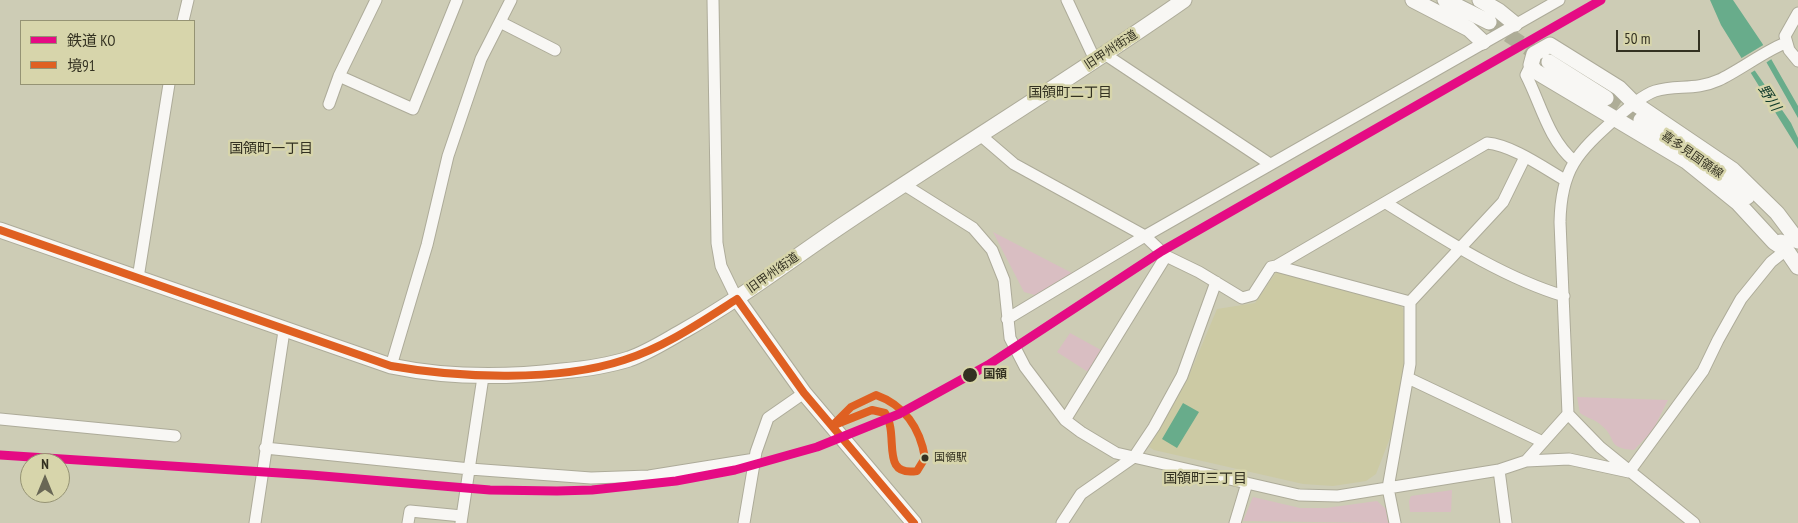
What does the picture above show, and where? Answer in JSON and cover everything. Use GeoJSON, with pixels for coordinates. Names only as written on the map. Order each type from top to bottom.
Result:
{"type":"FeatureCollection","features":[{"type":"Feature","properties":{"kind":"main road","name":"旧甲州街道"},"geometry":{"type":"LineString","coordinates":[[0,230],[284,331],[391,366],[440,375],[483,377],[519,376],[601,367],[656,347],[737,299],[904,184],[979,134],[1101,58],[1184,0]]}},
{"type":"Feature","properties":{"kind":"main road"},"geometry":{"type":"LineString","coordinates":[[1413,0],[1469,29],[1483,42]]}},
{"type":"Feature","properties":{"kind":"main road"},"geometry":{"type":"LineString","coordinates":[[1445,0],[1489,22]]}},
{"type":"Feature","properties":{"kind":"main road"},"geometry":{"type":"LineString","coordinates":[[1485,2],[1515,24]]}},
{"type":"Feature","properties":{"kind":"main road"},"geometry":{"type":"LineString","coordinates":[[1550,45],[1623,92],[1634,103],[1733,170],[1777,213],[1794,249],[1774,242],[1756,220],[1712,180],[1653,140],[1615,120],[1535,71],[1531,65],[1534,54],[1550,45]]}},
{"type":"Feature","properties":{"kind":"main road"},"geometry":{"type":"LineString","coordinates":[[1549,62],[1606,98]]}},
{"type":"Feature","properties":{"kind":"main road","name":"喜多見国領線"},"geometry":{"type":"LineString","coordinates":[[1641,120],[1718,171],[1763,214],[1794,249],[1798,266]]}},
{"type":"Feature","properties":{"kind":"main road"},"geometry":{"type":"LineString","coordinates":[[737,299],[804,393],[914,523]]}},
{"type":"Feature","properties":{"kind":"street"},"geometry":{"type":"LineString","coordinates":[[184,20],[188,0]]}},
{"type":"Feature","properties":{"kind":"street"},"geometry":{"type":"LineString","coordinates":[[329,104],[339,76],[376,0]]}},
{"type":"Feature","properties":{"kind":"street"},"geometry":{"type":"LineString","coordinates":[[339,76],[413,109],[443,29],[457,0]]}},
{"type":"Feature","properties":{"kind":"street"},"geometry":{"type":"LineString","coordinates":[[391,366],[427,245],[448,156],[481,59],[511,0]]}},
{"type":"Feature","properties":{"kind":"street"},"geometry":{"type":"LineString","coordinates":[[713,0],[717,243],[721,266],[737,299]]}},
{"type":"Feature","properties":{"kind":"street"},"geometry":{"type":"LineString","coordinates":[[1067,0],[1101,58],[1270,164]]}},
{"type":"Feature","properties":{"kind":"street"},"geometry":{"type":"LineString","coordinates":[[1007,319],[1145,236],[1559,0]]}},
{"type":"Feature","properties":{"kind":"street"},"geometry":{"type":"LineString","coordinates":[[1798,13],[1785,36],[1786,43],[1798,61]]}},
{"type":"Feature","properties":{"kind":"street"},"geometry":{"type":"LineString","coordinates":[[500,22],[556,50]]}},
{"type":"Feature","properties":{"kind":"street"},"geometry":{"type":"LineString","coordinates":[[1694,523],[1600,448],[1568,414],[1560,222],[1562,194],[1565,180],[1584,146],[1634,103],[1652,92],[1663,88],[1699,87],[1718,81],[1786,43]]}},
{"type":"Feature","properties":{"kind":"street"},"geometry":{"type":"LineString","coordinates":[[1531,65],[1526,75],[1552,133],[1563,151],[1574,161]]}},
{"type":"Feature","properties":{"kind":"street"},"geometry":{"type":"LineString","coordinates":[[138,278],[169,85]]}},
{"type":"Feature","properties":{"kind":"street"},"geometry":{"type":"LineString","coordinates":[[979,134],[1014,164],[1145,236],[1166,256],[1242,298],[1253,296],[1271,267],[1276,266],[1386,203],[1487,143],[1525,157],[1565,180]]}},
{"type":"Feature","properties":{"kind":"street"},"geometry":{"type":"LineString","coordinates":[[1395,523],[1388,488],[1408,378],[1410,302],[1503,202],[1525,157]]}},
{"type":"Feature","properties":{"kind":"street"},"geometry":{"type":"LineString","coordinates":[[904,184],[973,228],[992,250],[1004,280],[1010,338],[1025,366],[1065,420],[1116,453],[1309,495],[1338,496],[1500,470],[1526,461],[1570,459],[1629,472]]}},
{"type":"Feature","properties":{"kind":"street"},"geometry":{"type":"LineString","coordinates":[[1386,203],[1459,248],[1545,291],[1564,296]]}},
{"type":"Feature","properties":{"kind":"street"},"geometry":{"type":"LineString","coordinates":[[1629,472],[1704,371],[1718,340],[1741,299],[1771,262],[1794,249]]}},
{"type":"Feature","properties":{"kind":"street"},"geometry":{"type":"LineString","coordinates":[[1065,420],[1166,256]]}},
{"type":"Feature","properties":{"kind":"street"},"geometry":{"type":"LineString","coordinates":[[1276,266],[1410,302]]}},
{"type":"Feature","properties":{"kind":"street"},"geometry":{"type":"LineString","coordinates":[[1062,523],[1081,494],[1134,457],[1182,376],[1216,282]]}},
{"type":"Feature","properties":{"kind":"street"},"geometry":{"type":"LineString","coordinates":[[255,523],[264,448],[284,331]]}},
{"type":"Feature","properties":{"kind":"street"},"geometry":{"type":"LineString","coordinates":[[408,523],[410,511],[462,520],[483,377]]}},
{"type":"Feature","properties":{"kind":"street"},"geometry":{"type":"LineString","coordinates":[[1408,378],[1541,444],[1546,461]]}},
{"type":"Feature","properties":{"kind":"street"},"geometry":{"type":"LineString","coordinates":[[744,523],[756,459],[768,418],[804,393]]}},
{"type":"Feature","properties":{"kind":"street"},"geometry":{"type":"LineString","coordinates":[[1526,461],[1568,414]]}},
{"type":"Feature","properties":{"kind":"street"},"geometry":{"type":"LineString","coordinates":[[0,419],[175,436]]}},
{"type":"Feature","properties":{"kind":"street"},"geometry":{"type":"LineString","coordinates":[[264,448],[470,469],[591,478],[649,476],[756,459]]}},
{"type":"Feature","properties":{"kind":"street"},"geometry":{"type":"LineString","coordinates":[[1589,462],[1597,458],[1600,448]]}},
{"type":"Feature","properties":{"kind":"street"},"geometry":{"type":"LineString","coordinates":[[1500,470],[1506,523]]}},
{"type":"Feature","properties":{"kind":"street"},"geometry":{"type":"LineString","coordinates":[[1235,523],[1247,483]]}},
{"type":"Feature","properties":{"kind":"shaded area"},"geometry":{"type":"Polygon","coordinates":[[[993,232],[1072,273],[1035,295],[1024,292],[993,232]]]}},
{"type":"Feature","properties":{"kind":"shaded area"},"geometry":{"type":"Polygon","coordinates":[[[1277,271],[1399,303],[1403,309],[1405,366],[1390,438],[1376,474],[1366,481],[1333,486],[1303,484],[1154,450],[1149,447],[1188,378],[1217,309],[1255,303],[1277,271]]]}},
{"type":"Feature","properties":{"kind":"shaded area"},"geometry":{"type":"Polygon","coordinates":[[[1070,333],[1101,350],[1088,372],[1057,352],[1070,333]]]}},
{"type":"Feature","properties":{"kind":"shaded area"},"geometry":{"type":"Polygon","coordinates":[[[1577,397],[1668,400],[1653,430],[1634,450],[1615,445],[1601,425],[1580,413],[1577,397]]]}},
{"type":"Feature","properties":{"kind":"shaded area"},"geometry":{"type":"Polygon","coordinates":[[[1452,490],[1451,512],[1410,512],[1409,501],[1411,496],[1452,490]]]}},
{"type":"Feature","properties":{"kind":"shaded area"},"geometry":{"type":"Polygon","coordinates":[[[1253,497],[1300,508],[1326,508],[1377,501],[1386,509],[1388,523],[1243,521],[1253,497]]]}},
{"type":"Feature","properties":{"kind":"water","name":"野川"},"geometry":{"type":"Polygon","coordinates":[[[1710,0],[1733,0],[1762,43],[1798,106],[1798,118],[1764,58],[1751,65],[1791,123],[1798,138],[1798,149],[1721,25],[1710,0]]]}},
{"type":"Feature","properties":{"kind":"water"},"geometry":{"type":"Polygon","coordinates":[[[1183,403],[1199,412],[1177,448],[1162,439],[1183,403]]]}},
{"type":"Feature","properties":{"kind":"pier"},"geometry":{"type":"Polygon","coordinates":[[[1765,44],[1773,58],[1764,64],[1762,60],[1754,65],[1757,69],[1749,74],[1740,59],[1765,44]]]}},
{"type":"Feature","properties":{"kind":"tunnel"},"geometry":{"type":"LineString","coordinates":[[1489,22],[1546,60]]}},
{"type":"Feature","properties":{"kind":"tunnel"},"geometry":{"type":"LineString","coordinates":[[1606,98],[1641,120]]}},
{"type":"Feature","properties":{"kind":"rail line","name":"KO"},"geometry":{"type":"LineString","coordinates":[[0,455],[311,475],[490,490],[557,491],[592,490],[676,481],[735,470],[817,447],[899,414],[988,365],[1162,251],[1601,0]]}},
{"type":"Feature","properties":{"kind":"transit line","name":"境91"},"geometry":{"type":"LineString","coordinates":[[0,230],[391,366],[447,373],[508,376],[539,375],[598,367],[639,355],[654,348],[737,299],[804,393],[914,523]]}},
{"type":"Feature","properties":{"kind":"transit line","name":"境91"},"geometry":{"type":"LineString","coordinates":[[876,395],[895,405],[915,428],[923,447],[925,458],[917,471],[905,471],[898,468],[894,461],[891,432],[885,413],[872,410],[832,426],[851,407],[876,395]]}},
{"type":"Feature","properties":{"kind":"place","name":"国領"},"geometry":{"type":"Point","coordinates":[970,375]}},
{"type":"Feature","properties":{"kind":"place","name":"国領駅"},"geometry":{"type":"Point","coordinates":[925,458]}},
{"type":"Feature","properties":{"kind":"district","name":"国領町二丁目"},"geometry":{"type":"Point","coordinates":[1070,93]}},
{"type":"Feature","properties":{"kind":"district","name":"国領町一丁目"},"geometry":{"type":"Point","coordinates":[271,149]}},
{"type":"Feature","properties":{"kind":"district","name":"国領町三丁目"},"geometry":{"type":"Point","coordinates":[1205,479]}}]}
